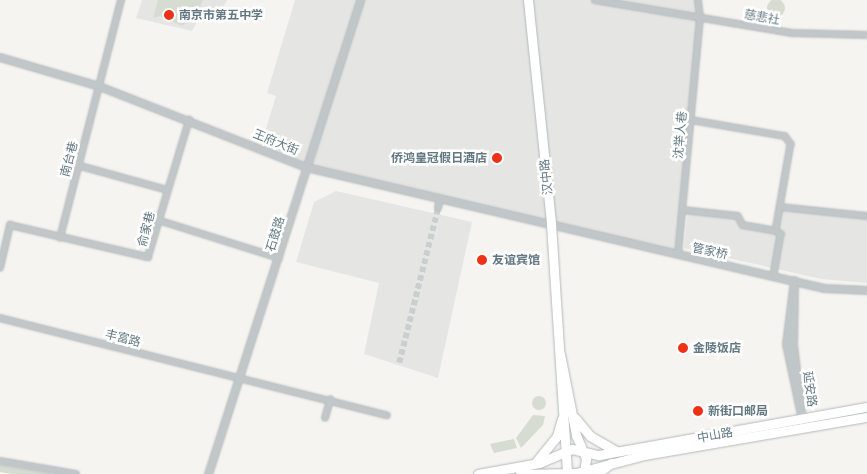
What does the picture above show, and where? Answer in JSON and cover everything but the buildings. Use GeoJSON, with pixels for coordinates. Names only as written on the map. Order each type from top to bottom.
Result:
{"type":"FeatureCollection","features":[{"type":"Feature","properties":{"kind":"main road","name":"汉中路"},"geometry":{"type":"LineString","coordinates":[[528,0],[551,224],[560,354],[568,410],[586,459],[575,473],[565,453],[568,410]]}},
{"type":"Feature","properties":{"kind":"main road","name":"中山路"},"geometry":{"type":"LineString","coordinates":[[531,471],[575,473],[619,456],[867,407]]}},
{"type":"Feature","properties":{"kind":"main road"},"geometry":{"type":"LineString","coordinates":[[568,410],[584,432],[619,456],[597,474]]}},
{"type":"Feature","properties":{"kind":"main road"},"geometry":{"type":"LineString","coordinates":[[520,474],[531,471],[557,436],[568,410]]}},
{"type":"Feature","properties":{"kind":"main road","name":"中山路"},"geometry":{"type":"LineString","coordinates":[[531,471],[565,453],[582,449],[599,455],[619,456],[867,417]]}},
{"type":"Feature","properties":{"kind":"main road"},"geometry":{"type":"LineString","coordinates":[[478,474],[531,471]]}},
{"type":"Feature","properties":{"kind":"street","name":"南台巷"},"geometry":{"type":"LineString","coordinates":[[60,238],[120,0]]}},
{"type":"Feature","properties":{"kind":"street","name":"石鼓路"},"geometry":{"type":"LineString","coordinates":[[208,474],[242,377],[306,167],[360,0]]}},
{"type":"Feature","properties":{"kind":"street","name":"慈悲社"},"geometry":{"type":"LineString","coordinates":[[595,0],[793,33],[867,35]]}},
{"type":"Feature","properties":{"kind":"street","name":"沈举人巷"},"geometry":{"type":"LineString","coordinates":[[678,255],[700,17],[698,0]]}},
{"type":"Feature","properties":{"kind":"street","name":"王府大街"},"geometry":{"type":"LineString","coordinates":[[0,57],[99,86],[306,167],[551,224]]}},
{"type":"Feature","properties":{"kind":"street","name":"俞家巷"},"geometry":{"type":"LineString","coordinates":[[60,238],[148,257],[189,120]]}},
{"type":"Feature","properties":{"kind":"street"},"geometry":{"type":"LineString","coordinates":[[691,120],[785,136],[791,144],[776,231]]}},
{"type":"Feature","properties":{"kind":"street"},"geometry":{"type":"LineString","coordinates":[[77,165],[167,190]]}},
{"type":"Feature","properties":{"kind":"street"},"geometry":{"type":"LineString","coordinates":[[438,208],[440,199]]}},
{"type":"Feature","properties":{"kind":"street"},"geometry":{"type":"LineString","coordinates":[[780,207],[867,216]]}},
{"type":"Feature","properties":{"kind":"street"},"geometry":{"type":"LineString","coordinates":[[683,210],[738,216],[743,225],[776,231],[781,234],[774,275]]}},
{"type":"Feature","properties":{"kind":"street"},"geometry":{"type":"LineString","coordinates":[[158,220],[279,258]]}},
{"type":"Feature","properties":{"kind":"street","name":"管家桥"},"geometry":{"type":"LineString","coordinates":[[551,224],[678,255],[794,280],[867,290]]}},
{"type":"Feature","properties":{"kind":"street"},"geometry":{"type":"LineString","coordinates":[[0,268],[10,225],[60,238]]}},
{"type":"Feature","properties":{"kind":"street","name":"延安路"},"geometry":{"type":"LineString","coordinates":[[794,280],[797,295],[793,345],[802,419]]}},
{"type":"Feature","properties":{"kind":"street","name":"丰富路"},"geometry":{"type":"LineString","coordinates":[[0,318],[242,377],[387,415]]}},
{"type":"Feature","properties":{"kind":"street"},"geometry":{"type":"LineString","coordinates":[[325,418],[330,400]]}},
{"type":"Feature","properties":{"kind":"street"},"geometry":{"type":"LineString","coordinates":[[0,461],[76,474]]}},
{"type":"Feature","properties":{"kind":"shaded area"},"geometry":{"type":"Polygon","coordinates":[[[776,-1],[782,2],[785,8],[782,14],[776,17],[770,14],[767,8],[770,2],[776,-1]]]}},
{"type":"Feature","properties":{"kind":"shaded area","name":"南京市第五中学"},"geometry":{"type":"Polygon","coordinates":[[[142,0],[227,0],[220,13],[203,11],[192,31],[136,18],[142,0]]]}},
{"type":"Feature","properties":{"kind":"shaded area"},"geometry":{"type":"Polygon","coordinates":[[[158,0],[203,0],[196,18],[182,26],[160,16],[153,18],[158,0]]]}},
{"type":"Feature","properties":{"kind":"shaded area"},"geometry":{"type":"Polygon","coordinates":[[[295,0],[698,0],[700,17],[678,255],[306,167],[260,148],[276,96],[267,93],[295,0]]]}},
{"type":"Feature","properties":{"kind":"shaded area"},"geometry":{"type":"Polygon","coordinates":[[[336,191],[472,222],[438,378],[364,354],[379,283],[296,262],[314,202],[336,191]]]}},
{"type":"Feature","properties":{"kind":"shaded area"},"geometry":{"type":"Polygon","coordinates":[[[780,207],[867,216],[867,283],[821,279],[684,248],[688,210],[738,216],[743,225],[776,231],[780,207]]]}},
{"type":"Feature","properties":{"kind":"shaded area"},"geometry":{"type":"Polygon","coordinates":[[[536,396],[542,396],[546,403],[542,410],[536,410],[532,406],[532,400],[536,396]]]}},
{"type":"Feature","properties":{"kind":"shaded area"},"geometry":{"type":"Polygon","coordinates":[[[533,415],[545,416],[543,425],[521,448],[516,438],[533,415]]]}},
{"type":"Feature","properties":{"kind":"shaded area"},"geometry":{"type":"Polygon","coordinates":[[[514,439],[517,448],[494,453],[490,444],[514,439]]]}},
{"type":"Feature","properties":{"kind":"shaded area"},"geometry":{"type":"Polygon","coordinates":[[[0,465],[53,474],[13,474],[0,472],[0,465]]]}},
{"type":"Feature","properties":{"kind":"tunnel"},"geometry":{"type":"LineString","coordinates":[[399,363],[438,208]]}},
{"type":"Feature","properties":{"kind":"place","name":"南京市第五中学"},"geometry":{"type":"Point","coordinates":[169,15]}},
{"type":"Feature","properties":{"kind":"place","name":"侨鸿皇冠假日酒店"},"geometry":{"type":"Point","coordinates":[497,158]}},
{"type":"Feature","properties":{"kind":"place","name":"友谊宾馆"},"geometry":{"type":"Point","coordinates":[482,260]}},
{"type":"Feature","properties":{"kind":"place","name":"金陵饭店"},"geometry":{"type":"Point","coordinates":[683,348]}},
{"type":"Feature","properties":{"kind":"place","name":"新街口邮局"},"geometry":{"type":"Point","coordinates":[698,411]}}]}
